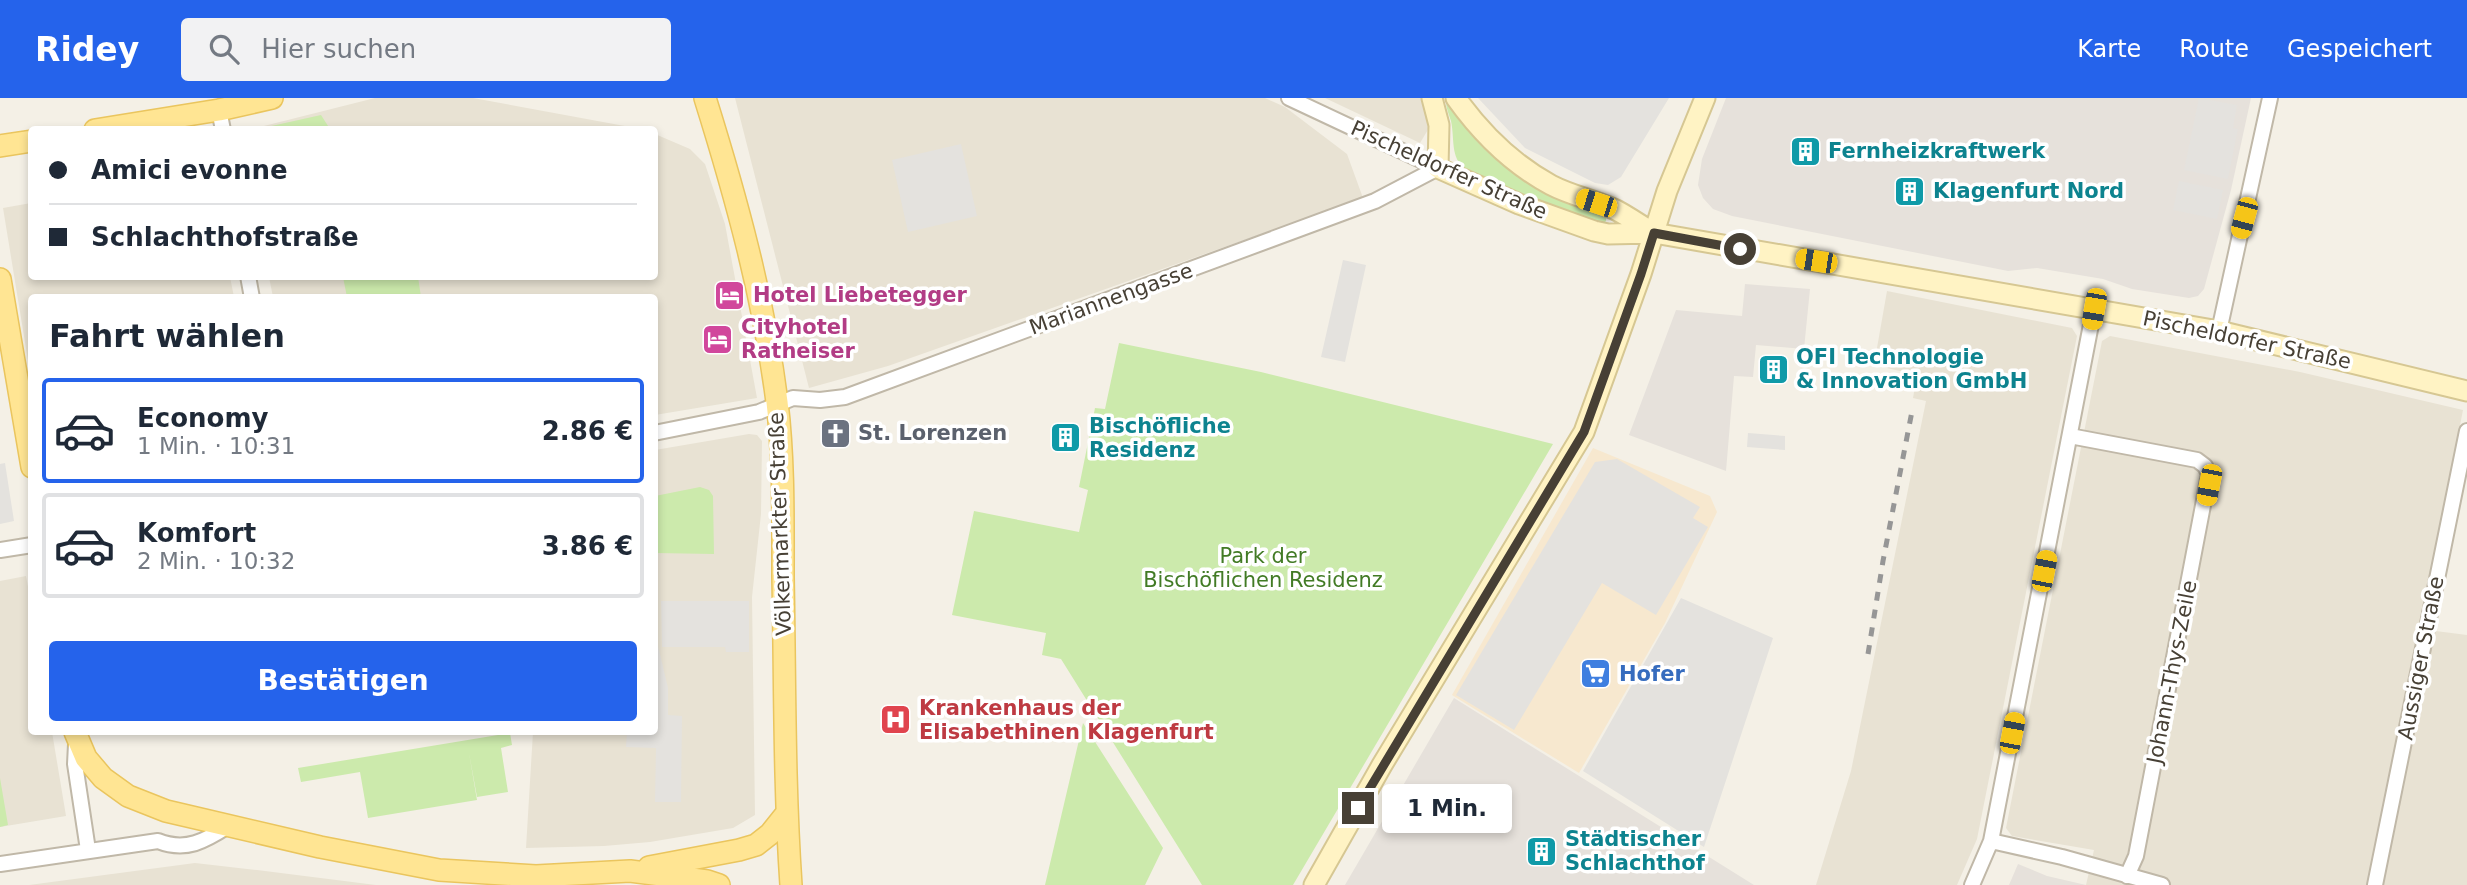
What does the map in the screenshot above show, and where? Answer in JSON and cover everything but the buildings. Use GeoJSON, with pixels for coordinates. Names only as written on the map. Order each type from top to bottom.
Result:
{"type":"FeatureCollection","features":[{"type":"Feature","properties":{"kind":"main road"},"geometry":{"type":"LineString","coordinates":[[146,126],[221,120],[272,98]]}},
{"type":"Feature","properties":{"kind":"main road","name":"Völkermarkter Straße"},"geometry":{"type":"LineString","coordinates":[[705,98],[747,247],[777,404],[783,539],[786,814],[791,885]]}},
{"type":"Feature","properties":{"kind":"main road"},"geometry":{"type":"LineString","coordinates":[[1432,98],[1439,125],[1438,168]]}},
{"type":"Feature","properties":{"kind":"main road","name":"Pischeldorfer Straße"},"geometry":{"type":"LineString","coordinates":[[1457,98],[1474,121],[1522,167],[1576,197],[1615,210],[1654,233]]}},
{"type":"Feature","properties":{"kind":"main road"},"geometry":{"type":"LineString","coordinates":[[1314,885],[1382,765],[1584,432],[1641,274],[1667,191],[1704,98]]}},
{"type":"Feature","properties":{"kind":"main road"},"geometry":{"type":"LineString","coordinates":[[0,146],[28,142]]}},
{"type":"Feature","properties":{"kind":"main road","name":"Pischeldorfer Straße"},"geometry":{"type":"LineString","coordinates":[[1438,168],[1518,204],[1594,231],[1608,234],[1654,233],[2219,331],[2467,391]]}},
{"type":"Feature","properties":{"kind":"main road"},"geometry":{"type":"LineString","coordinates":[[0,279],[28,444]]}},
{"type":"Feature","properties":{"kind":"main road"},"geometry":{"type":"LineString","coordinates":[[76,735],[86,758],[103,778],[128,796],[166,811],[439,870],[536,876],[630,871],[755,845],[770,834],[786,814]]}},
{"type":"Feature","properties":{"kind":"main road"},"geometry":{"type":"LineString","coordinates":[[630,871],[719,885]]}},
{"type":"Feature","properties":{"kind":"street","name":"Pischeldorfer Straße"},"geometry":{"type":"LineString","coordinates":[[1289,98],[1438,168]]}},
{"type":"Feature","properties":{"kind":"street"},"geometry":{"type":"LineString","coordinates":[[2219,331],[2270,98]]}},
{"type":"Feature","properties":{"kind":"street","name":"Mariannengasse"},"geometry":{"type":"LineString","coordinates":[[658,432],[759,412],[793,398],[820,400],[845,397],[1375,201],[1438,168]]}},
{"type":"Feature","properties":{"kind":"street"},"geometry":{"type":"LineString","coordinates":[[1972,885],[1991,841],[2094,309]]}},
{"type":"Feature","properties":{"kind":"street","name":"Aussiger Straße"},"geometry":{"type":"LineString","coordinates":[[2375,885],[2467,431]]}},
{"type":"Feature","properties":{"kind":"street","name":"Johann-Thys-Zeile"},"geometry":{"type":"LineString","coordinates":[[2070,436],[2197,460],[2205,466],[2209,474],[2136,856],[2127,877]]}},
{"type":"Feature","properties":{"kind":"street"},"geometry":{"type":"LineString","coordinates":[[0,550],[28,546]]}},
{"type":"Feature","properties":{"kind":"street"},"geometry":{"type":"LineString","coordinates":[[76,735],[75,764],[88,850]]}},
{"type":"Feature","properties":{"kind":"street"},"geometry":{"type":"LineString","coordinates":[[0,864],[158,841],[170,846],[203,842],[228,825]]}},
{"type":"Feature","properties":{"kind":"street"},"geometry":{"type":"LineString","coordinates":[[1991,841],[2063,857],[2162,885]]}},
{"type":"Feature","properties":{"kind":"shaded area"},"geometry":{"type":"Polygon","coordinates":[[[375,98],[473,98],[625,126],[264,126],[375,98]]]}},
{"type":"Feature","properties":{"kind":"shaded area"},"geometry":{"type":"Polygon","coordinates":[[[735,98],[1265,98],[1285,107],[1347,154],[1363,198],[888,366],[809,388],[735,98]]]}},
{"type":"Feature","properties":{"kind":"shaded area"},"geometry":{"type":"Polygon","coordinates":[[[1325,98],[1422,98],[1429,128],[1420,143],[1325,98]]]}},
{"type":"Feature","properties":{"kind":"shaded area"},"geometry":{"type":"Polygon","coordinates":[[[1478,98],[1669,98],[1621,177],[1608,185],[1595,183],[1525,148],[1478,98]]]}},
{"type":"Feature","properties":{"kind":"shaded area"},"geometry":{"type":"Polygon","coordinates":[[[1726,98],[2251,98],[2231,190],[2204,289],[2198,296],[2189,298],[2132,289],[2103,279],[2037,268],[2008,271],[1732,216],[1713,209],[1703,198],[1698,185],[1702,159],[1726,98]]]}},
{"type":"Feature","properties":{"kind":"shaded area"},"geometry":{"type":"Polygon","coordinates":[[[2199,98],[2237,105],[2233,128],[2238,129],[2228,179],[2184,170],[2199,98]]]}},
{"type":"Feature","properties":{"kind":"shaded area"},"geometry":{"type":"Polygon","coordinates":[[[658,135],[690,149],[705,164],[725,224],[757,398],[658,414],[658,294],[272,294],[270,280],[658,280],[658,135]]]}},
{"type":"Feature","properties":{"kind":"shaded area"},"geometry":{"type":"Polygon","coordinates":[[[961,144],[977,216],[908,232],[892,160],[961,144]]]}},
{"type":"Feature","properties":{"kind":"shaded area"},"geometry":{"type":"Polygon","coordinates":[[[2179,181],[2223,190],[2217,219],[2173,210],[2179,181]]]}},
{"type":"Feature","properties":{"kind":"shaded area"},"geometry":{"type":"Polygon","coordinates":[[[28,204],[28,280],[231,280],[233,294],[28,294],[28,361],[3,208],[28,204]]]}},
{"type":"Feature","properties":{"kind":"shaded area"},"geometry":{"type":"Polygon","coordinates":[[[1343,260],[1366,265],[1345,362],[1321,357],[1343,260]]]}},
{"type":"Feature","properties":{"kind":"shaded area"},"geometry":{"type":"Polygon","coordinates":[[[1745,284],[1810,289],[1804,349],[1756,345],[1753,377],[1734,376],[1726,471],[1629,435],[1676,310],[1742,316],[1745,284]]]}},
{"type":"Feature","properties":{"kind":"shaded area"},"geometry":{"type":"Polygon","coordinates":[[[1887,291],[2072,328],[2077,336],[1977,839],[1957,885],[1816,885],[1851,771],[1926,401],[1913,398],[1917,375],[1874,365],[1887,291]]]}},
{"type":"Feature","properties":{"kind":"shaded area"},"geometry":{"type":"Polygon","coordinates":[[[2110,336],[2300,372],[2463,410],[2420,629],[2467,635],[2467,885],[2086,885],[2094,850],[2012,836],[2006,828],[2102,341],[2110,336]]]}},
{"type":"Feature","properties":{"kind":"shaded area"},"geometry":{"type":"Polygon","coordinates":[[[1748,433],[1785,436],[1785,450],[1747,447],[1748,433]]]}},
{"type":"Feature","properties":{"kind":"shaded area"},"geometry":{"type":"Polygon","coordinates":[[[749,434],[757,435],[762,441],[761,514],[752,597],[755,815],[733,828],[650,842],[526,848],[533,735],[658,735],[658,449],[749,434]]]}},
{"type":"Feature","properties":{"kind":"shaded area"},"geometry":{"type":"Polygon","coordinates":[[[1593,448],[1710,496],[1717,512],[1665,623],[1579,773],[1452,695],[1593,448]]]}},
{"type":"Feature","properties":{"kind":"shaded area"},"geometry":{"type":"Polygon","coordinates":[[[1617,459],[1700,507],[1693,518],[1708,527],[1656,615],[1602,583],[1514,730],[1456,695],[1595,462],[1617,459]]]}},
{"type":"Feature","properties":{"kind":"shaded area"},"geometry":{"type":"Polygon","coordinates":[[[5,463],[14,521],[0,524],[0,464],[5,463]]]}},
{"type":"Feature","properties":{"kind":"shaded area"},"geometry":{"type":"Polygon","coordinates":[[[26,576],[28,735],[52,735],[66,816],[0,827],[0,581],[26,576]]]}},
{"type":"Feature","properties":{"kind":"shaded area"},"geometry":{"type":"Polygon","coordinates":[[[1681,598],[1773,638],[1704,847],[1583,771],[1681,598]]]}},
{"type":"Feature","properties":{"kind":"shaded area"},"geometry":{"type":"Polygon","coordinates":[[[661,601],[749,601],[749,652],[726,652],[725,647],[662,647],[661,601]]]}},
{"type":"Feature","properties":{"kind":"shaded area"},"geometry":{"type":"Polygon","coordinates":[[[658,646],[668,688],[668,715],[682,716],[681,802],[655,802],[656,748],[626,747],[627,735],[658,735],[658,646]]]}},
{"type":"Feature","properties":{"kind":"shaded area"},"geometry":{"type":"Polygon","coordinates":[[[1454,698],[1754,885],[1345,885],[1454,698]]]}},
{"type":"Feature","properties":{"kind":"shaded area"},"geometry":{"type":"Polygon","coordinates":[[[195,863],[257,870],[376,885],[29,885],[195,863]]]}},
{"type":"Feature","properties":{"kind":"shaded area"},"geometry":{"type":"Polygon","coordinates":[[[2018,864],[2047,876],[2086,885],[2009,885],[2018,864]]]}},
{"type":"Feature","properties":{"kind":"green space"},"geometry":{"type":"Polygon","coordinates":[[[1446,104],[1485,148],[1512,171],[1557,197],[1606,218],[1606,221],[1604,223],[1546,204],[1465,170],[1455,153],[1446,104]]]}},
{"type":"Feature","properties":{"kind":"green space"},"geometry":{"type":"Polygon","coordinates":[[[321,115],[328,126],[272,126],[321,115]]]}},
{"type":"Feature","properties":{"kind":"green space"},"geometry":{"type":"Polygon","coordinates":[[[344,280],[418,280],[421,294],[346,294],[344,280]]]}},
{"type":"Feature","properties":{"kind":"green space","name":"Park der Bischöflichen Residenz"},"geometry":{"type":"Polygon","coordinates":[[[1119,343],[1261,372],[1553,444],[1293,885],[1202,885],[1061,659],[1042,655],[1046,633],[952,615],[974,511],[1079,532],[1088,490],[1079,487],[1095,408],[1105,409],[1119,343]]]}},
{"type":"Feature","properties":{"kind":"green space"},"geometry":{"type":"Polygon","coordinates":[[[700,487],[709,490],[713,496],[714,554],[658,553],[658,495],[700,487]]]}},
{"type":"Feature","properties":{"kind":"green space"},"geometry":{"type":"Polygon","coordinates":[[[1083,723],[1163,848],[1145,885],[1045,885],[1083,723]]]}},
{"type":"Feature","properties":{"kind":"green space"},"geometry":{"type":"Polygon","coordinates":[[[498,735],[510,735],[512,745],[501,748],[508,792],[477,797],[469,753],[477,800],[368,818],[360,772],[301,782],[298,768],[498,735]]]}},
{"type":"Feature","properties":{"kind":"green space"},"geometry":{"type":"Polygon","coordinates":[[[0,778],[8,825],[0,827],[0,778]]]}},
{"type":"Feature","properties":{"kind":"railway"},"geometry":{"type":"LineString","coordinates":[[1868,654],[1913,406]]}},
{"type":"Feature","properties":{"kind":"place","name":"Fernheizkraftwerk"},"geometry":{"type":"Point","coordinates":[1805,151]}},
{"type":"Feature","properties":{"kind":"place","name":"Klagenfurt Nord"},"geometry":{"type":"Point","coordinates":[1910,191]}},
{"type":"Feature","properties":{"kind":"place","name":"Hotel Liebetegger"},"geometry":{"type":"Point","coordinates":[730,295]}},
{"type":"Feature","properties":{"kind":"place","name":"Cityhotel Ratheiser"},"geometry":{"type":"Point","coordinates":[718,339]}},
{"type":"Feature","properties":{"kind":"place","name":"OFI Technologie & Innovation GmbH"},"geometry":{"type":"Point","coordinates":[1773,369]}},
{"type":"Feature","properties":{"kind":"place","name":"St. Lorenzen"},"geometry":{"type":"Point","coordinates":[835,433]}},
{"type":"Feature","properties":{"kind":"place","name":"Bischöfliche Residenz"},"geometry":{"type":"Point","coordinates":[1066,438]}},
{"type":"Feature","properties":{"kind":"place","name":"Hofer"},"geometry":{"type":"Point","coordinates":[1596,674]}},
{"type":"Feature","properties":{"kind":"place","name":"Krankenhaus der Elisabethinen Klagenfurt"},"geometry":{"type":"Point","coordinates":[896,720]}},
{"type":"Feature","properties":{"kind":"place","name":"Städtischer Schlachthof"},"geometry":{"type":"Point","coordinates":[1542,851]}},
{"type":"Feature","properties":{"kind":"route"},"geometry":{"type":"LineString","coordinates":[[1358,808],[1584,432],[1654,233],[1740,249]]}}]}
